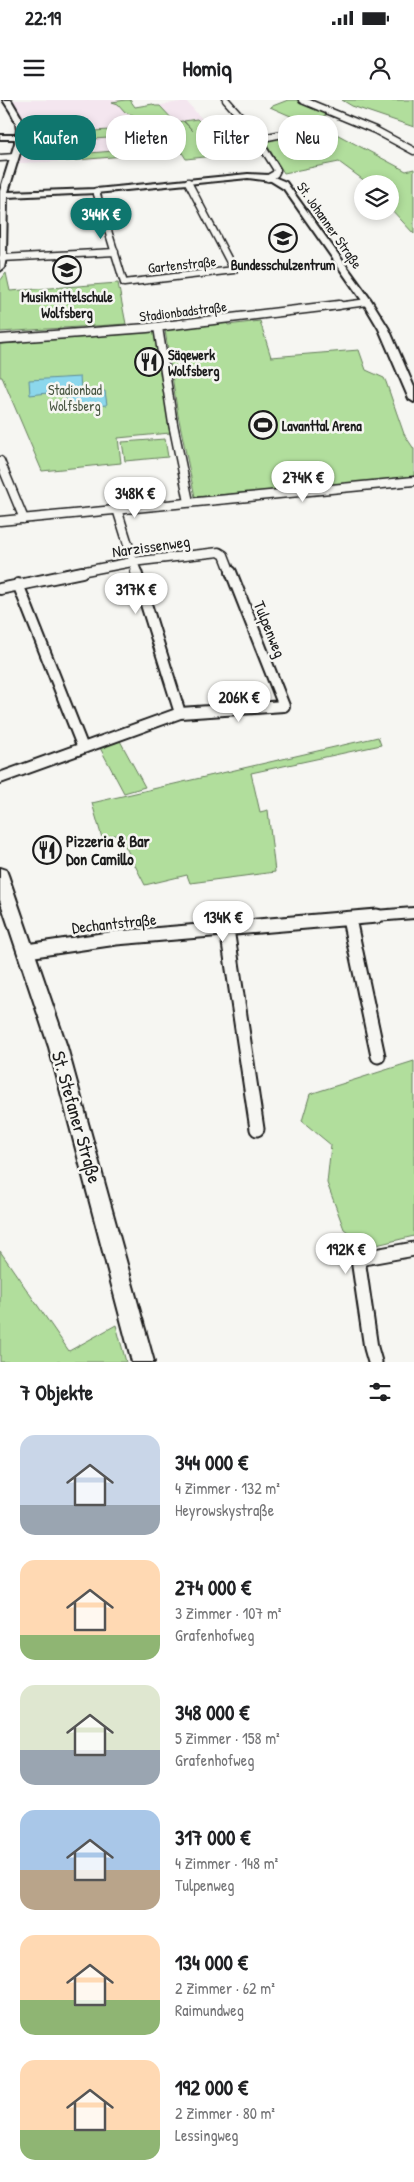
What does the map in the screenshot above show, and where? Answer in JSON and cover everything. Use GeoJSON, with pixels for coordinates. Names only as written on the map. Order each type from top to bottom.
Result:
{"type":"FeatureCollection","features":[{"type":"Feature","properties":{"kind":"main road","name":"St. Stefaner Straße"},"geometry":{"type":"LineString","coordinates":[[0,875],[58,1047],[143,1362]]}},
{"type":"Feature","properties":{"kind":"street"},"geometry":{"type":"LineString","coordinates":[[7,100],[15,117]]}},
{"type":"Feature","properties":{"kind":"street"},"geometry":{"type":"LineString","coordinates":[[226,100],[238,115]]}},
{"type":"Feature","properties":{"kind":"street"},"geometry":{"type":"LineString","coordinates":[[302,100],[375,130],[414,151]]}},
{"type":"Feature","properties":{"kind":"street"},"geometry":{"type":"LineString","coordinates":[[0,137],[15,137]]}},
{"type":"Feature","properties":{"kind":"street"},"geometry":{"type":"LineString","coordinates":[[268,155],[277,170],[275,174],[268,178]]}},
{"type":"Feature","properties":{"kind":"street"},"geometry":{"type":"LineString","coordinates":[[0,158],[15,157],[3,183],[1,210],[2,258],[0,268]]}},
{"type":"Feature","properties":{"kind":"street","name":"St. Johanner Straße"},"geometry":{"type":"LineString","coordinates":[[3,195],[96,191],[248,176],[279,181],[287,187],[368,302],[384,328],[414,399]]}},
{"type":"Feature","properties":{"kind":"street","name":"Gartenstraße"},"geometry":{"type":"LineString","coordinates":[[115,252],[124,283],[234,270],[188,182]]}},
{"type":"Feature","properties":{"kind":"street"},"geometry":{"type":"LineString","coordinates":[[2,258],[115,252],[96,191]]}},
{"type":"Feature","properties":{"kind":"street","name":"Stadionbadstraße"},"geometry":{"type":"LineString","coordinates":[[0,339],[158,327],[368,302]]}},
{"type":"Feature","properties":{"kind":"street"},"geometry":{"type":"LineString","coordinates":[[158,327],[189,502]]}},
{"type":"Feature","properties":{"kind":"street"},"geometry":{"type":"LineString","coordinates":[[0,461],[24,519]]}},
{"type":"Feature","properties":{"kind":"street"},"geometry":{"type":"LineString","coordinates":[[0,522],[414,481]]}},
{"type":"Feature","properties":{"kind":"street"},"geometry":{"type":"LineString","coordinates":[[117,509],[180,713]]}},
{"type":"Feature","properties":{"kind":"street","name":"Narzissenweg"},"geometry":{"type":"LineString","coordinates":[[0,589],[132,562],[219,552]]}},
{"type":"Feature","properties":{"kind":"street","name":"Tulpenweg"},"geometry":{"type":"LineString","coordinates":[[0,778],[180,713],[284,706],[224,555],[219,552]]}},
{"type":"Feature","properties":{"kind":"street"},"geometry":{"type":"LineString","coordinates":[[18,584],[83,748]]}},
{"type":"Feature","properties":{"kind":"street","name":"Dechantstraße"},"geometry":{"type":"LineString","coordinates":[[27,951],[116,938],[414,913]]}},
{"type":"Feature","properties":{"kind":"street"},"geometry":{"type":"LineString","coordinates":[[349,919],[378,1056]]}},
{"type":"Feature","properties":{"kind":"street"},"geometry":{"type":"LineString","coordinates":[[227,929],[257,1129]]}},
{"type":"Feature","properties":{"kind":"street"},"geometry":{"type":"LineString","coordinates":[[375,1362],[371,1348],[358,1259],[414,1249]]}},
{"type":"Feature","properties":{"kind":"shaded area"},"geometry":{"type":"Polygon","coordinates":[[[13,100],[130,100],[135,107],[186,101],[198,115],[196,115],[196,158],[186,159],[186,115],[106,115],[106,159],[96,160],[96,115],[20,115],[13,100]]]}},
{"type":"Feature","properties":{"kind":"shaded area"},"geometry":{"type":"Polygon","coordinates":[[[20,160],[94,160],[19,163],[20,160]]]}},
{"type":"Feature","properties":{"kind":"green space"},"geometry":{"type":"Polygon","coordinates":[[[130,100],[135,107],[153,104],[160,106],[168,115],[133,115],[125,112],[118,104],[112,102],[130,100]]]}},
{"type":"Feature","properties":{"kind":"green space"},"geometry":{"type":"Polygon","coordinates":[[[288,100],[296,100],[331,113],[326,115],[288,115],[270,107],[288,100]]]}},
{"type":"Feature","properties":{"kind":"green space"},"geometry":{"type":"Polygon","coordinates":[[[342,100],[414,100],[414,127],[352,106],[342,100]]]}},
{"type":"Feature","properties":{"kind":"green space"},"geometry":{"type":"Polygon","coordinates":[[[196,119],[196,158],[186,159],[186,124],[193,131],[186,121],[196,119]]]}},
{"type":"Feature","properties":{"kind":"green space"},"geometry":{"type":"Polygon","coordinates":[[[106,130],[106,138],[96,139],[96,131],[106,130]]]}},
{"type":"Feature","properties":{"kind":"green space"},"geometry":{"type":"Polygon","coordinates":[[[278,135],[278,160],[338,160],[338,135],[406,171],[414,169],[414,234],[399,218],[399,175],[357,175],[339,162],[284,173],[268,147],[268,138],[278,135]]]}},
{"type":"Feature","properties":{"kind":"green space"},"geometry":{"type":"Polygon","coordinates":[[[96,152],[106,152],[106,158],[96,158],[96,152]]]}},
{"type":"Feature","properties":{"kind":"green space"},"geometry":{"type":"Polygon","coordinates":[[[6,273],[10,291],[118,283],[126,324],[0,332],[0,281],[6,273]]]}},
{"type":"Feature","properties":{"kind":"green space","name":"Lavanttal Arena"},"geometry":{"type":"Polygon","coordinates":[[[260,321],[271,357],[359,350],[366,370],[384,378],[386,382],[404,434],[414,449],[414,478],[195,497],[178,415],[165,330],[226,322],[228,325],[260,321]]]}},
{"type":"Feature","properties":{"kind":"green space","name":"Stadionbad Wolfsberg"},"geometry":{"type":"Polygon","coordinates":[[[155,332],[170,433],[118,438],[121,463],[42,471],[2,377],[0,377],[0,344],[21,343],[21,339],[58,337],[58,339],[155,332]]]}},
{"type":"Feature","properties":{"kind":"green space"},"geometry":{"type":"Polygon","coordinates":[[[165,439],[168,457],[125,461],[122,442],[165,439]]]}},
{"type":"Feature","properties":{"kind":"green space"},"geometry":{"type":"Polygon","coordinates":[[[378,737],[381,745],[251,773],[260,812],[268,810],[275,872],[190,883],[187,875],[145,885],[119,834],[102,838],[92,803],[378,737]]]}},
{"type":"Feature","properties":{"kind":"green space"},"geometry":{"type":"Polygon","coordinates":[[[119,739],[145,787],[124,793],[99,746],[119,739]]]}},
{"type":"Feature","properties":{"kind":"green space"},"geometry":{"type":"Polygon","coordinates":[[[414,1061],[414,1236],[368,1247],[344,1229],[327,1183],[331,1145],[302,1121],[310,1094],[414,1061]]]}},
{"type":"Feature","properties":{"kind":"green space"},"geometry":{"type":"Polygon","coordinates":[[[0,1251],[69,1351],[116,1325],[126,1362],[0,1362],[0,1251]]]}},
{"type":"Feature","properties":{"kind":"water"},"geometry":{"type":"Polygon","coordinates":[[[80,377],[81,388],[48,390],[48,393],[30,395],[29,380],[80,377]]]}},
{"type":"Feature","properties":{"kind":"water"},"geometry":{"type":"Polygon","coordinates":[[[105,391],[107,405],[68,408],[66,397],[91,395],[91,392],[105,391]]]}},
{"type":"Feature","properties":{"kind":"place","name":"Bundesschulzentrum"},"geometry":{"type":"Point","coordinates":[283,238]}},
{"type":"Feature","properties":{"kind":"place","name":"Musikmittelschule Wolfsberg"},"geometry":{"type":"Point","coordinates":[67,270]}},
{"type":"Feature","properties":{"kind":"place","name":"Sägewerk Wolfsberg"},"geometry":{"type":"Point","coordinates":[149,362]}},
{"type":"Feature","properties":{"kind":"place","name":"Lavanttal Arena"},"geometry":{"type":"Point","coordinates":[263,425]}},
{"type":"Feature","properties":{"kind":"place","name":"Pizzeria & Bar Don Camillo"},"geometry":{"type":"Point","coordinates":[47,850]}}]}
